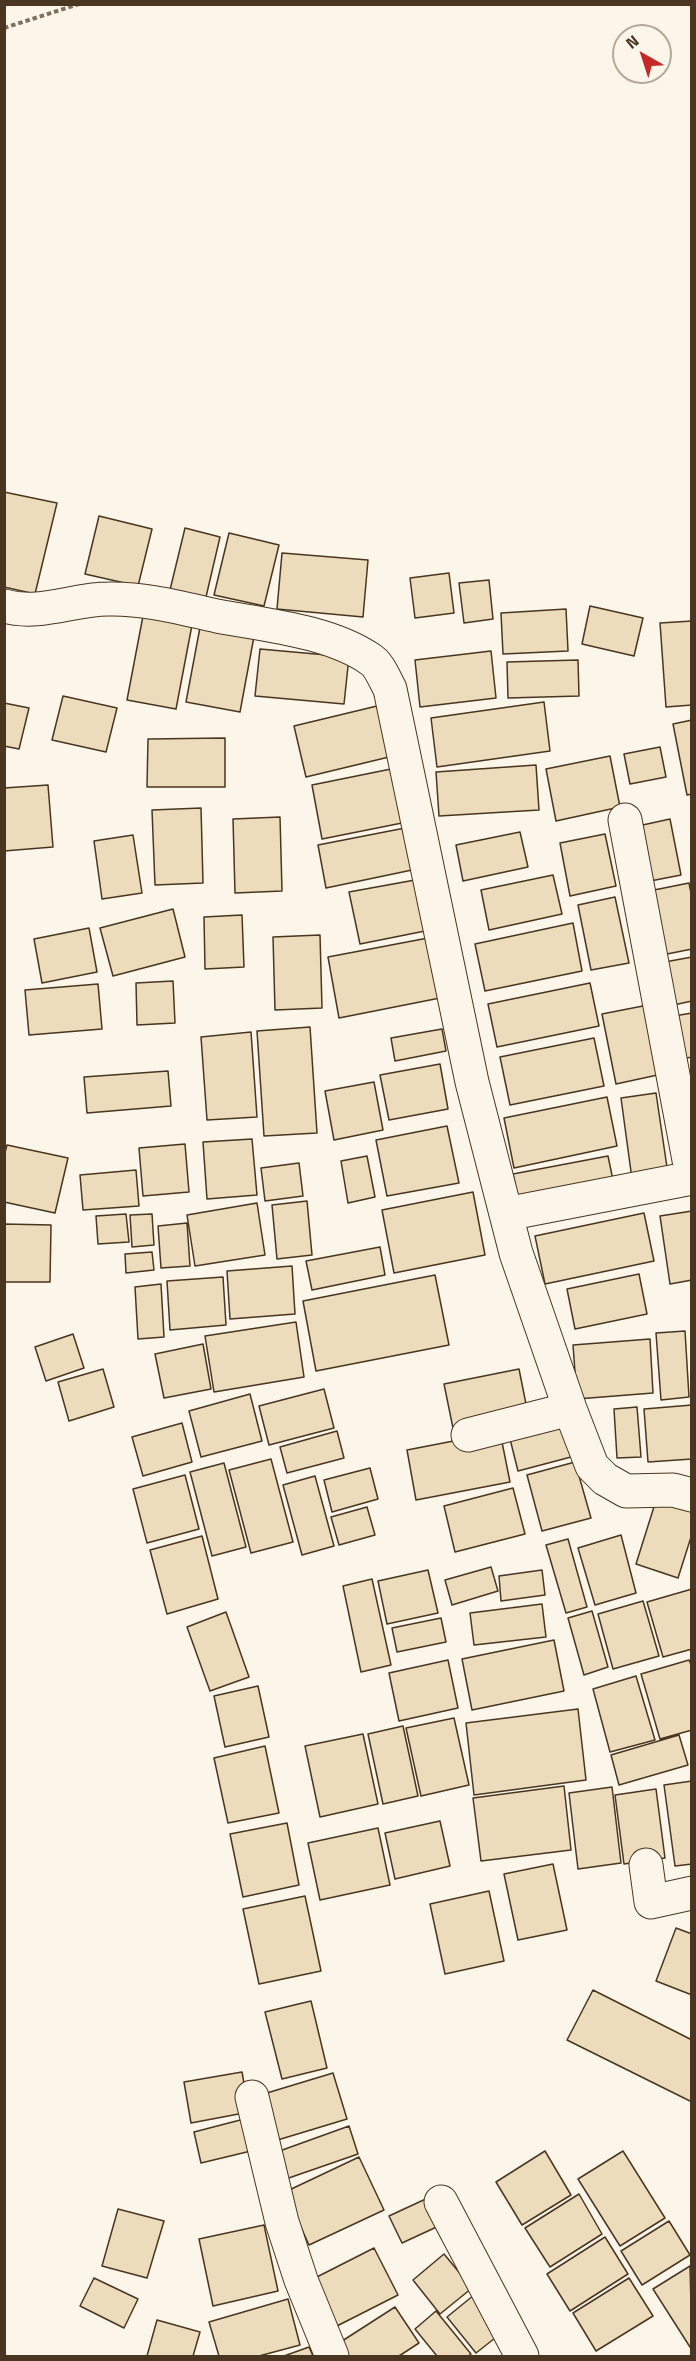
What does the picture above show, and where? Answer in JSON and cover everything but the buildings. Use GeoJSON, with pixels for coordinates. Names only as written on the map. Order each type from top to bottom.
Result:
{"type":"FeatureCollection","features":[{"type":"Feature","properties":{"kind":"street"},"geometry":{"type":"LineString","coordinates":[[4,606],[43,610],[107,599],[139,600],[320,638],[354,650],[373,660],[390,689],[465,1048],[516,1253],[570,1409],[592,1466],[605,1479],[626,1491],[673,1490],[692,1495]]}},
{"type":"Feature","properties":{"kind":"street"},"geometry":{"type":"LineString","coordinates":[[506,1214],[692,1177],[625,820]]}},
{"type":"Feature","properties":{"kind":"street"},"geometry":{"type":"LineString","coordinates":[[468,1435],[570,1409]]}},
{"type":"Feature","properties":{"kind":"street"},"geometry":{"type":"LineString","coordinates":[[646,1865],[651,1902],[692,1893]]}},
{"type":"Feature","properties":{"kind":"street"},"geometry":{"type":"LineString","coordinates":[[252,2097],[282,2222],[301,2280],[332,2356]]}},
{"type":"Feature","properties":{"kind":"street"},"geometry":{"type":"LineString","coordinates":[[441,2202],[522,2356]]}},
{"type":"Feature","properties":{"kind":"path"},"geometry":{"type":"LineString","coordinates":[[4,28],[79,4]]}}]}
